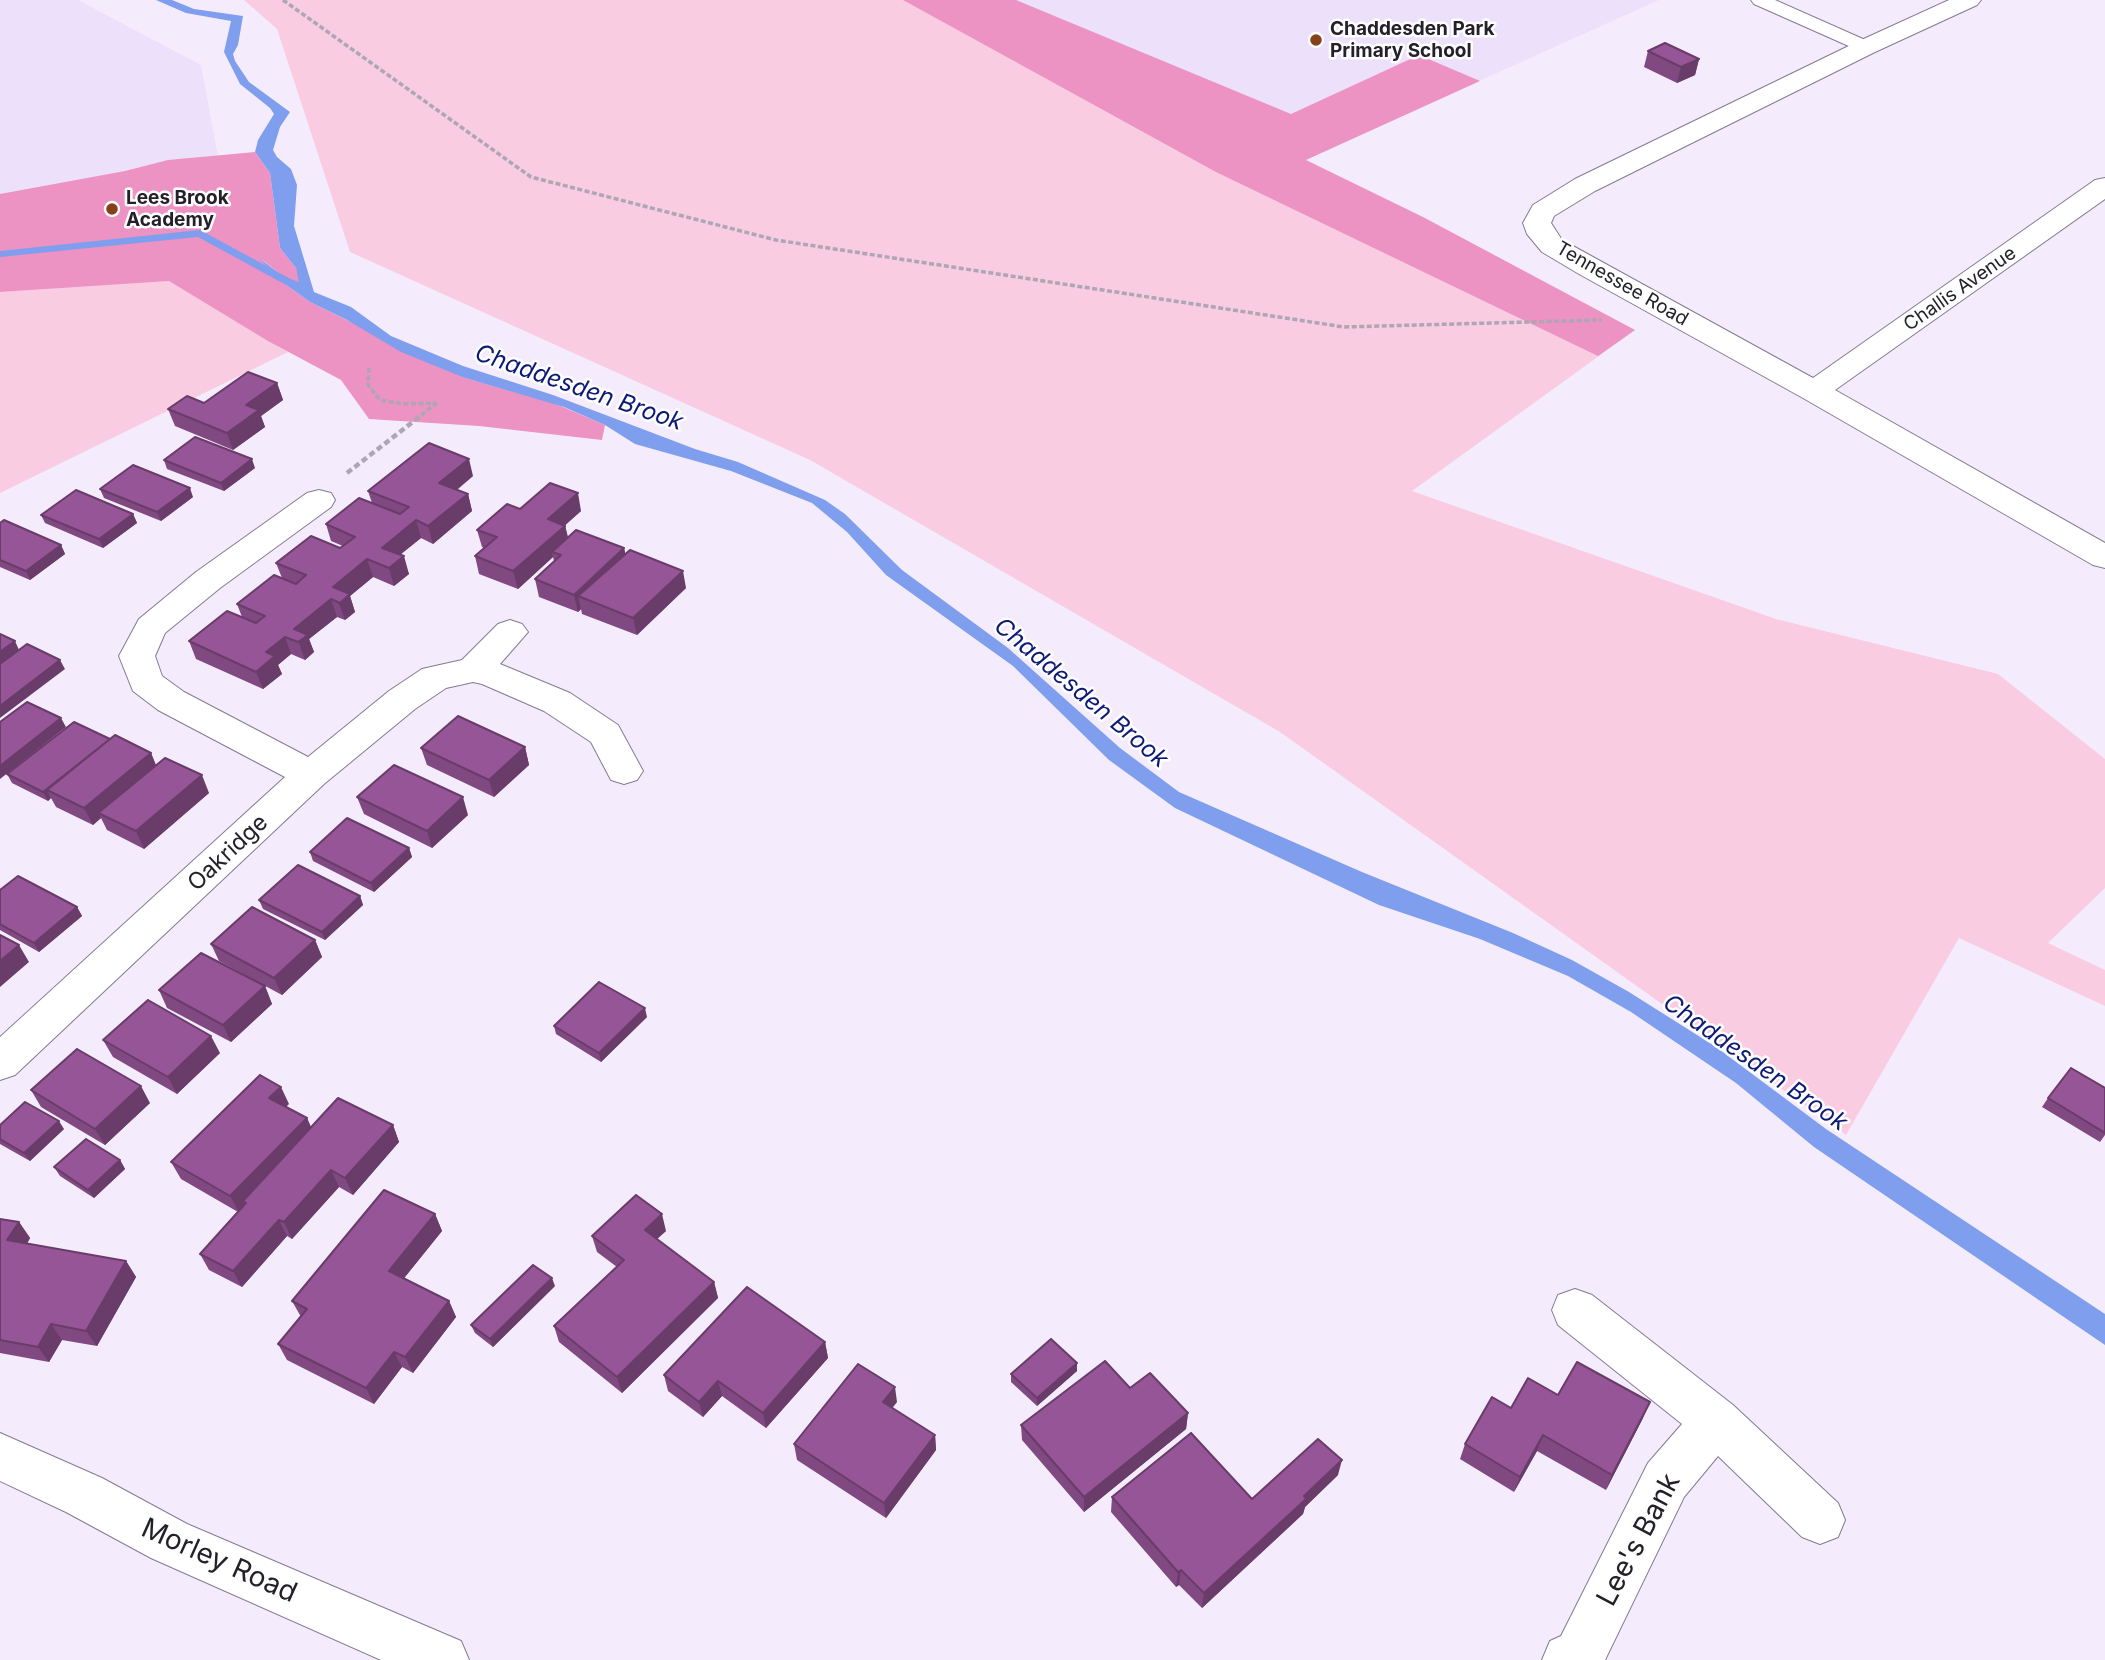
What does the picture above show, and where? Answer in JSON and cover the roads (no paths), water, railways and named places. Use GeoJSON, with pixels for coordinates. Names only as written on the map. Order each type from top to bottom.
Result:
{"type":"FeatureCollection","features":[{"type":"Feature","properties":{"kind":"street","name":"Tennessee Road"},"geometry":{"type":"LineString","coordinates":[[1969,0],[1866,47],[1585,185],[1543,211],[1537,223],[1541,234],[1552,246],[2105,557]]}},
{"type":"Feature","properties":{"kind":"street","name":"Challis Avenue"},"geometry":{"type":"LineString","coordinates":[[1814,391],[2105,186]]}},
{"type":"Feature","properties":{"kind":"street"},"geometry":{"type":"LineString","coordinates":[[312,775],[172,701],[146,682],[137,656],[151,627],[208,580],[319,500]]}},
{"type":"Feature","properties":{"kind":"street"},"geometry":{"type":"LineString","coordinates":[[473,670],[510,632]]}},
{"type":"Feature","properties":{"kind":"street","name":"Oakridge"},"geometry":{"type":"LineString","coordinates":[[0,1062],[312,775],[401,700],[435,678],[473,670],[489,673],[557,702],[605,734],[624,771]]}},
{"type":"Feature","properties":{"kind":"street"},"geometry":{"type":"LineString","coordinates":[[1575,1310],[1716,1421],[1820,1520]]}},
{"type":"Feature","properties":{"kind":"street","name":"Lee's Bank"},"geometry":{"type":"LineString","coordinates":[[1569,1660],[1580,1655],[1666,1480],[1716,1421]]}},
{"type":"Feature","properties":{"kind":"street","name":"Morley Road"},"geometry":{"type":"LineString","coordinates":[[0,1456],[84,1495],[169,1541],[442,1660]]}},
{"type":"Feature","properties":{"kind":"lane"},"geometry":{"type":"LineString","coordinates":[[1760,0],[1866,47]]}},
{"type":"Feature","properties":{"kind":"water"},"geometry":{"type":"Polygon","coordinates":[[[156,0],[172,0],[194,9],[243,16],[238,45],[233,54],[235,61],[249,82],[290,112],[280,127],[273,150],[291,169],[297,185],[294,226],[314,292],[351,307],[391,336],[463,366],[553,395],[695,449],[738,462],[825,500],[845,514],[902,570],[1008,648],[1120,748],[1179,792],[1362,872],[1513,933],[1572,960],[1629,992],[1716,1047],[1826,1129],[2105,1314],[2105,1345],[1814,1147],[1736,1083],[1631,1012],[1568,976],[1480,939],[1379,905],[1175,808],[1109,760],[1013,666],[886,575],[847,532],[812,503],[731,471],[635,444],[605,425],[564,407],[465,378],[401,352],[310,302],[278,279],[259,258],[284,277],[299,282],[296,268],[280,248],[270,173],[255,152],[258,140],[274,114],[240,84],[224,52],[231,21],[186,13],[156,0]]]}},
{"type":"Feature","properties":{"kind":"waterway"},"geometry":{"type":"LineString","coordinates":[[0,254],[200,233],[292,283]]}},
{"type":"Feature","properties":{"kind":"place","name":"Chaddesden Park Primary School"},"geometry":{"type":"Point","coordinates":[1316,40]}},
{"type":"Feature","properties":{"kind":"place","name":"Lees Brook Academy"},"geometry":{"type":"Point","coordinates":[112,209]}},
{"type":"Feature","properties":{"kind":"water label","name":"Chaddesden Brook"},"geometry":{"type":"Point","coordinates":[579,388]}},
{"type":"Feature","properties":{"kind":"water label","name":"Chaddesden Brook"},"geometry":{"type":"Point","coordinates":[1081,693]}},
{"type":"Feature","properties":{"kind":"water label","name":"Chaddesden Brook"},"geometry":{"type":"Point","coordinates":[1755,1063]}}]}
